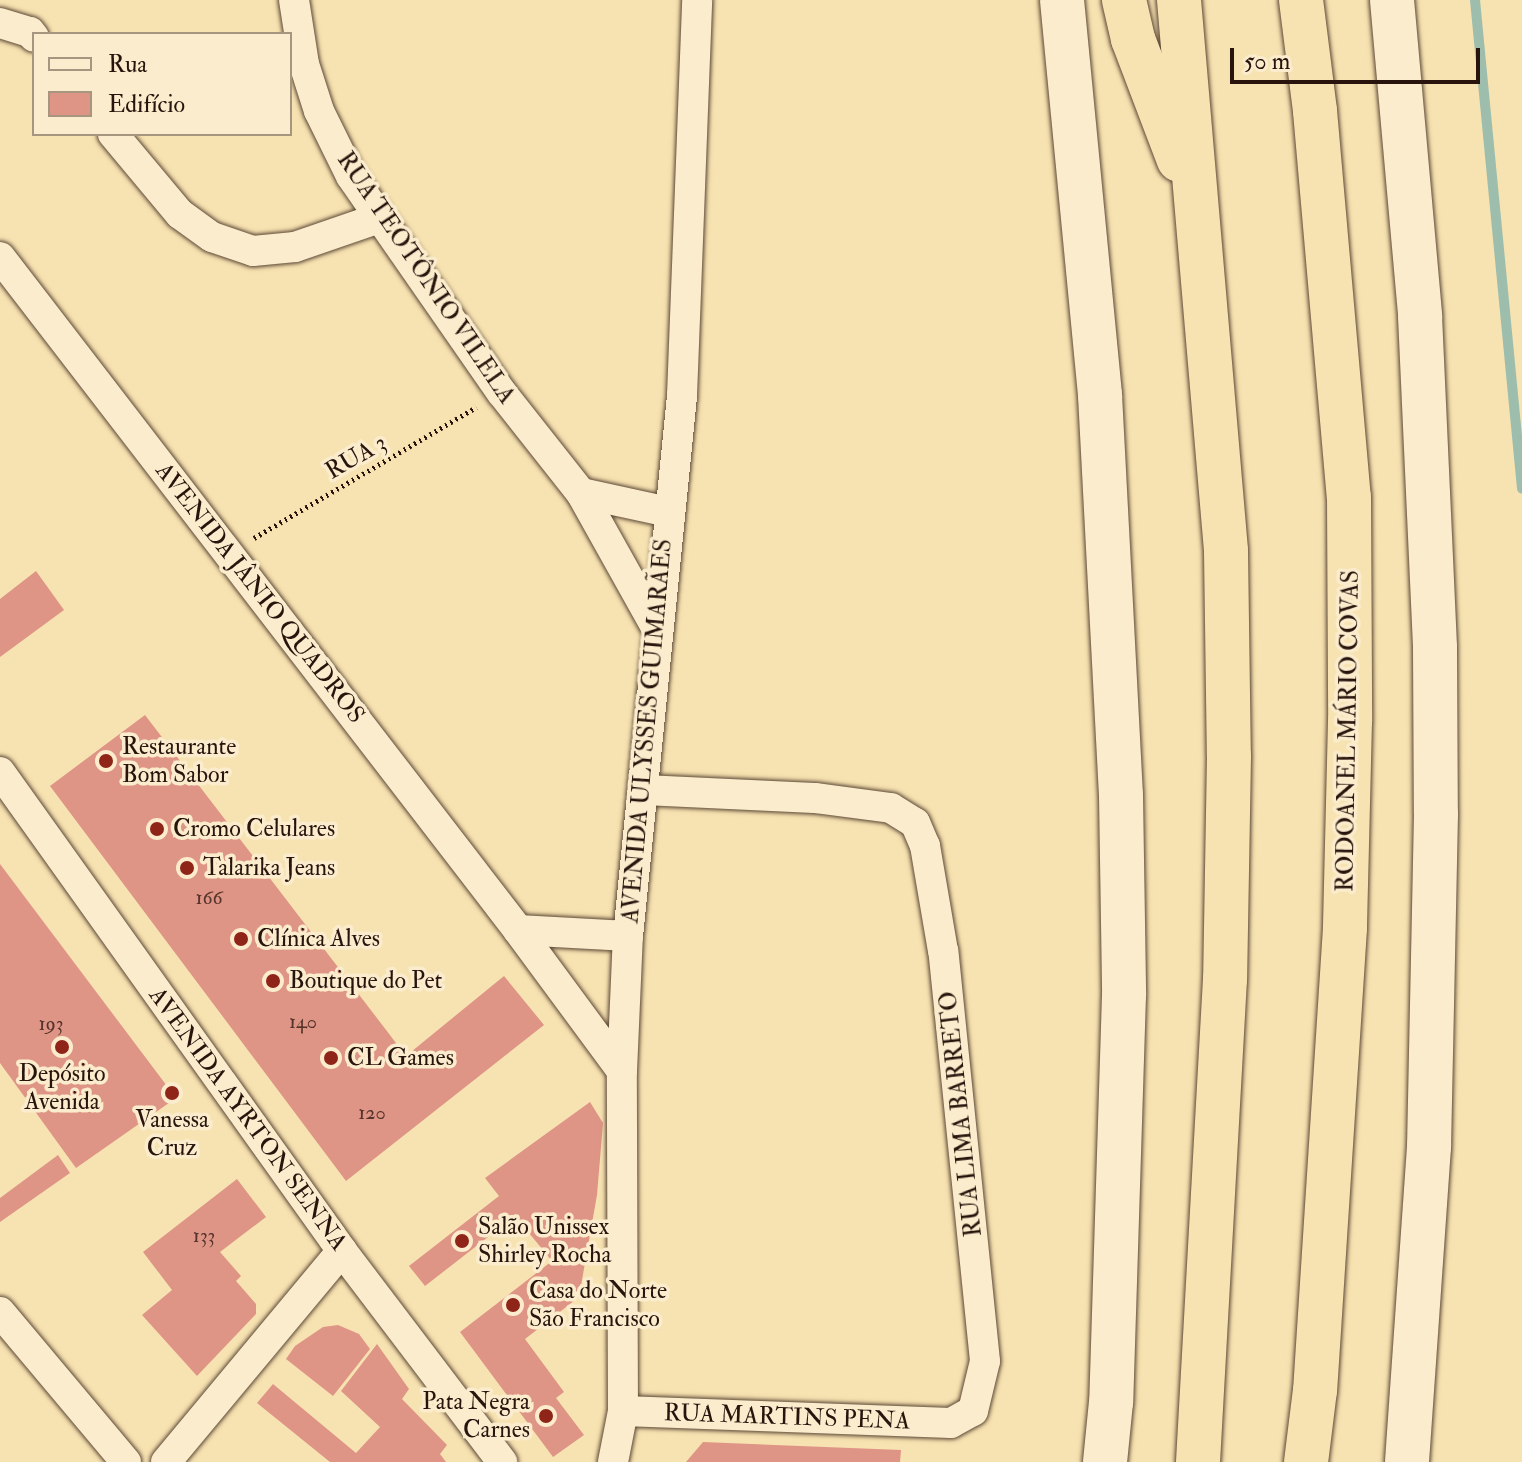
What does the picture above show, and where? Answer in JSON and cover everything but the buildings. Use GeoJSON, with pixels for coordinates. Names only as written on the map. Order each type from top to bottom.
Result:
{"type":"FeatureCollection","features":[{"type":"Feature","properties":{"kind":"highway"},"geometry":{"type":"LineString","coordinates":[[1124,0],[1133,39],[1199,214]]}},
{"type":"Feature","properties":{"kind":"highway"},"geometry":{"type":"LineString","coordinates":[[1179,0],[1226,551],[1229,756],[1225,979],[1198,1462]]}},
{"type":"Feature","properties":{"kind":"highway","name":"RODOANEL MÁRIO COVAS"},"geometry":{"type":"LineString","coordinates":[[1301,0],[1315,111],[1349,497],[1350,705],[1345,928],[1315,1390],[1306,1462]]}},
{"type":"Feature","properties":{"kind":"main road"},"geometry":{"type":"LineString","coordinates":[[1062,0],[1100,395],[1121,795],[1124,995],[1111,1402],[1105,1462]]}},
{"type":"Feature","properties":{"kind":"main road"},"geometry":{"type":"LineString","coordinates":[[1392,0],[1420,316],[1435,678],[1434,980],[1429,1147],[1407,1462]]}},
{"type":"Feature","properties":{"kind":"street","name":"RUA TEOTÔNIO VILELA"},"geometry":{"type":"LineString","coordinates":[[294,0],[304,64],[319,111],[351,176],[502,393],[581,493],[658,631]]}},
{"type":"Feature","properties":{"kind":"street","name":"AVENIDA ULYSSES GUIMARÃES"},"geometry":{"type":"LineString","coordinates":[[613,1462],[623,1411],[622,1071],[628,936],[682,396],[697,0]]}},
{"type":"Feature","properties":{"kind":"street"},"geometry":{"type":"LineString","coordinates":[[0,23],[32,34]]}},
{"type":"Feature","properties":{"kind":"street"},"geometry":{"type":"LineString","coordinates":[[115,136],[180,214],[212,237],[253,251],[295,247],[379,218]]}},
{"type":"Feature","properties":{"kind":"street","name":"AVENIDA JÂNIO QUADROS"},"geometry":{"type":"LineString","coordinates":[[0,257],[518,930],[622,1071]]}},
{"type":"Feature","properties":{"kind":"street"},"geometry":{"type":"LineString","coordinates":[[581,493],[668,512]]}},
{"type":"Feature","properties":{"kind":"street","name":"AVENIDA AYRTON SENNA"},"geometry":{"type":"LineString","coordinates":[[0,772],[342,1251],[502,1462]]}},
{"type":"Feature","properties":{"kind":"street","name":"RUA LIMA BARRETO"},"geometry":{"type":"LineString","coordinates":[[643,790],[815,798],[891,808],[915,823],[925,846],[943,951],[985,1361],[973,1411],[951,1423]]}},
{"type":"Feature","properties":{"kind":"street"},"geometry":{"type":"LineString","coordinates":[[518,930],[628,936]]}},
{"type":"Feature","properties":{"kind":"street"},"geometry":{"type":"LineString","coordinates":[[166,1462],[342,1251]]}},
{"type":"Feature","properties":{"kind":"street"},"geometry":{"type":"LineString","coordinates":[[0,1312],[126,1462]]}},
{"type":"Feature","properties":{"kind":"street","name":"RUA MARTINS PENA"},"geometry":{"type":"LineString","coordinates":[[623,1411],[951,1423]]}},
{"type":"Feature","properties":{"kind":"path","name":"RUA 3"},"geometry":{"type":"LineString","coordinates":[[229,553],[502,393]]}},
{"type":"Feature","properties":{"kind":"waterway"},"geometry":{"type":"LineString","coordinates":[[1475,0],[1522,489]]}},
{"type":"Feature","properties":{"kind":"place","name":"Restaurante Bom Sabor"},"geometry":{"type":"Point","coordinates":[106,761]}},
{"type":"Feature","properties":{"kind":"place","name":"Cromo Celulares"},"geometry":{"type":"Point","coordinates":[157,829]}},
{"type":"Feature","properties":{"kind":"place","name":"Talarika Jeans"},"geometry":{"type":"Point","coordinates":[187,868]}},
{"type":"Feature","properties":{"kind":"place","name":"Clínica Alves"},"geometry":{"type":"Point","coordinates":[241,939]}},
{"type":"Feature","properties":{"kind":"place","name":"Boutique do Pet"},"geometry":{"type":"Point","coordinates":[273,981]}},
{"type":"Feature","properties":{"kind":"place","name":"Depósito Avenida"},"geometry":{"type":"Point","coordinates":[62,1047]}},
{"type":"Feature","properties":{"kind":"place","name":"CL Games"},"geometry":{"type":"Point","coordinates":[331,1058]}},
{"type":"Feature","properties":{"kind":"place","name":"Vanessa Cruz"},"geometry":{"type":"Point","coordinates":[172,1093]}},
{"type":"Feature","properties":{"kind":"place","name":"Salão Unissex Shirley Rocha"},"geometry":{"type":"Point","coordinates":[462,1241]}},
{"type":"Feature","properties":{"kind":"place","name":"Casa do Norte São Francisco"},"geometry":{"type":"Point","coordinates":[513,1305]}},
{"type":"Feature","properties":{"kind":"place","name":"Pata Negra Carnes"},"geometry":{"type":"Point","coordinates":[546,1416]}}]}
